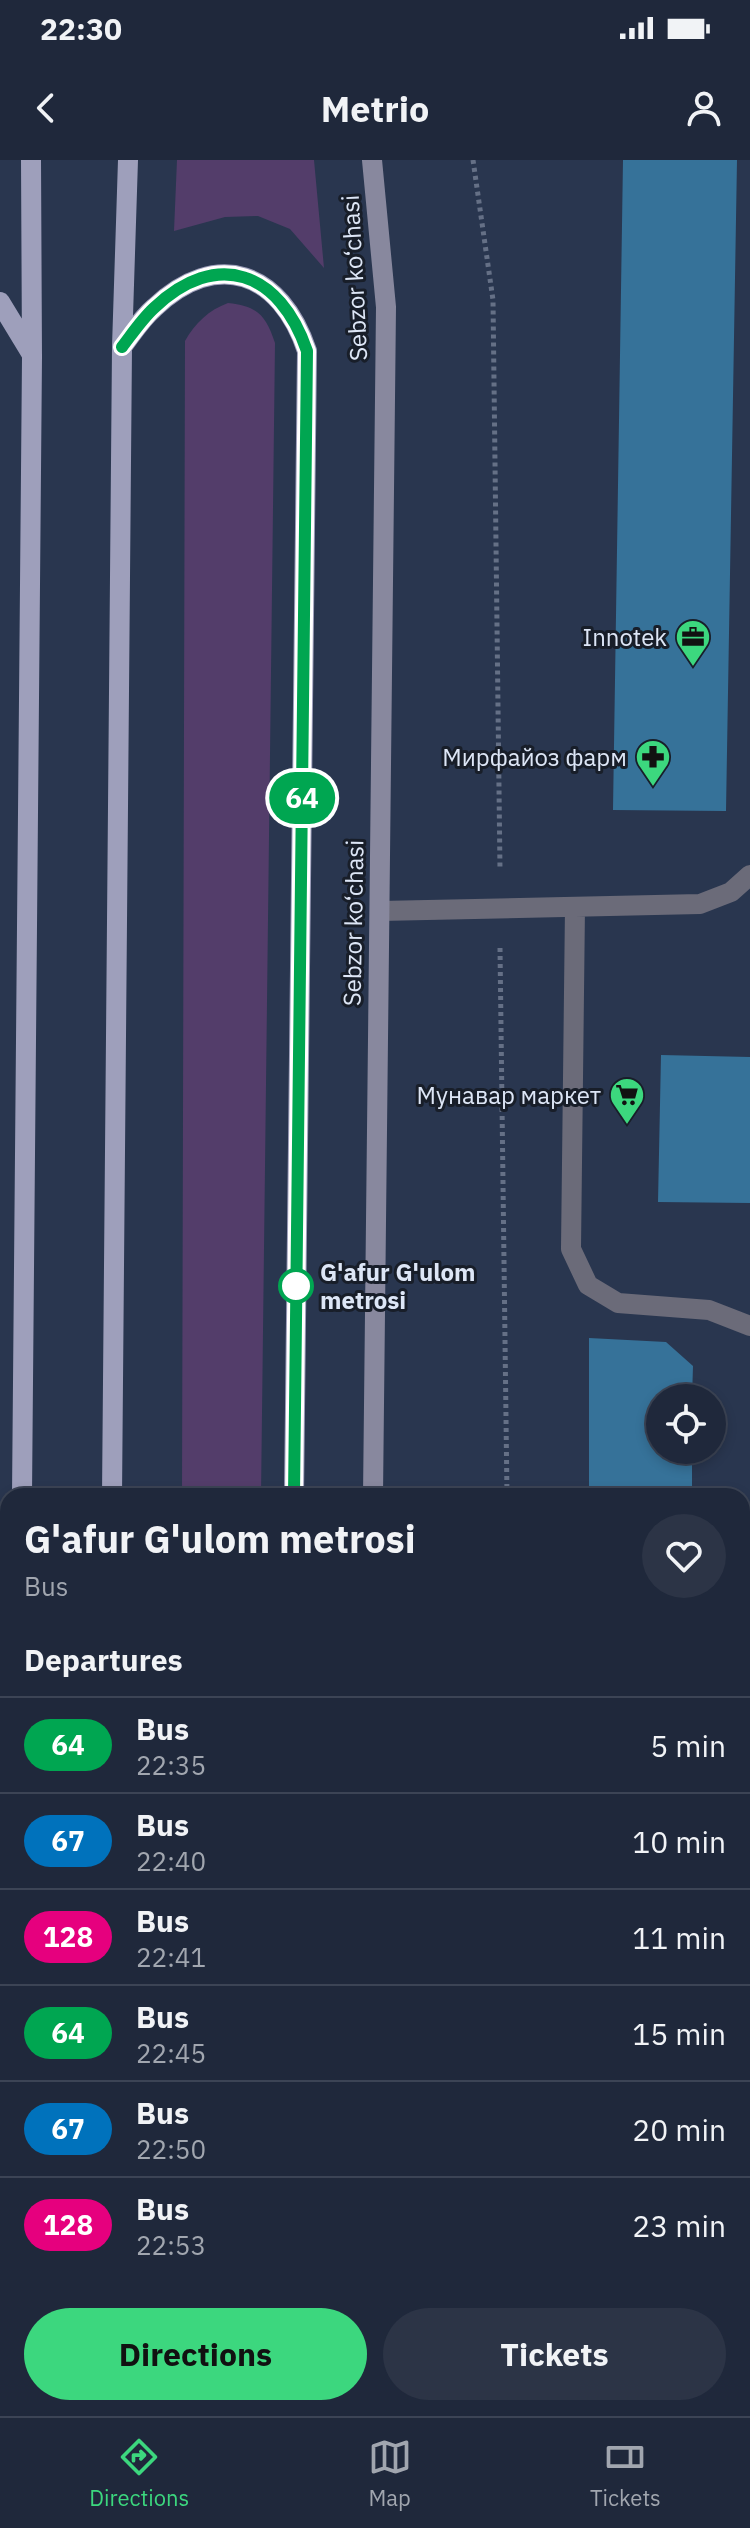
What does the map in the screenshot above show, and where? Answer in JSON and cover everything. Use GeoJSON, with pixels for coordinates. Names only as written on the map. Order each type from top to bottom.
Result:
{"type":"FeatureCollection","features":[{"type":"Feature","properties":{"kind":"main road"},"geometry":{"type":"LineString","coordinates":[[22,1488],[31,160]]}},
{"type":"Feature","properties":{"kind":"main road"},"geometry":{"type":"LineString","coordinates":[[112,1488],[122,347],[128,160]]}},
{"type":"Feature","properties":{"kind":"main road","name":"Sebzor ko‘chasi"},"geometry":{"type":"LineString","coordinates":[[372,160],[386,307],[373,1488]]}},
{"type":"Feature","properties":{"kind":"main road"},"geometry":{"type":"LineString","coordinates":[[122,347],[165,298],[192,282],[222,274],[250,279],[277,297],[295,322],[307,351],[294,1488]]}},
{"type":"Feature","properties":{"kind":"main road"},"geometry":{"type":"LineString","coordinates":[[0,302],[32,357]]}},
{"type":"Feature","properties":{"kind":"street"},"geometry":{"type":"LineString","coordinates":[[380,911],[700,904],[731,892],[750,875]]}},
{"type":"Feature","properties":{"kind":"street"},"geometry":{"type":"LineString","coordinates":[[575,907],[571,1249],[588,1285],[618,1303],[709,1310],[750,1326]]}},
{"type":"Feature","properties":{"kind":"path"},"geometry":{"type":"LineString","coordinates":[[473,160],[493,300],[507,1488]]}},
{"type":"Feature","properties":{"kind":"shaded area"},"geometry":{"type":"Polygon","coordinates":[[[177,160],[314,160],[324,268],[290,229],[258,216],[225,217],[174,231],[177,160]]]}},
{"type":"Feature","properties":{"kind":"shaded area"},"geometry":{"type":"Polygon","coordinates":[[[228,303],[254,310],[264,319],[275,343],[261,1488],[182,1488],[185,341],[193,328],[215,309],[228,303]]]}},
{"type":"Feature","properties":{"kind":"building"},"geometry":{"type":"Polygon","coordinates":[[[623,160],[737,160],[726,811],[613,810],[623,160]]]}},
{"type":"Feature","properties":{"kind":"building"},"geometry":{"type":"Polygon","coordinates":[[[661,1055],[750,1057],[750,1203],[658,1202],[661,1055]]]}},
{"type":"Feature","properties":{"kind":"building"},"geometry":{"type":"Polygon","coordinates":[[[589,1338],[666,1342],[693,1366],[692,1384],[646,1384],[646,1464],[692,1464],[692,1488],[589,1488],[589,1338]]]}},
{"type":"Feature","properties":{"kind":"bus line","name":"64"},"geometry":{"type":"LineString","coordinates":[[122,347],[165,298],[206,276],[222,274],[250,279],[277,297],[295,322],[307,351],[294,1488]]}},
{"type":"Feature","properties":{"kind":"place","name":"Innotek"},"geometry":{"type":"Point","coordinates":[693,668]}},
{"type":"Feature","properties":{"kind":"place","name":"Мирфайоз фарм"},"geometry":{"type":"Point","coordinates":[653,788]}},
{"type":"Feature","properties":{"kind":"place","name":"Мунавар маркет"},"geometry":{"type":"Point","coordinates":[627,1126]}},
{"type":"Feature","properties":{"kind":"place","name":"G'afur G'ulom metrosi"},"geometry":{"type":"Point","coordinates":[296,1286]}}]}
